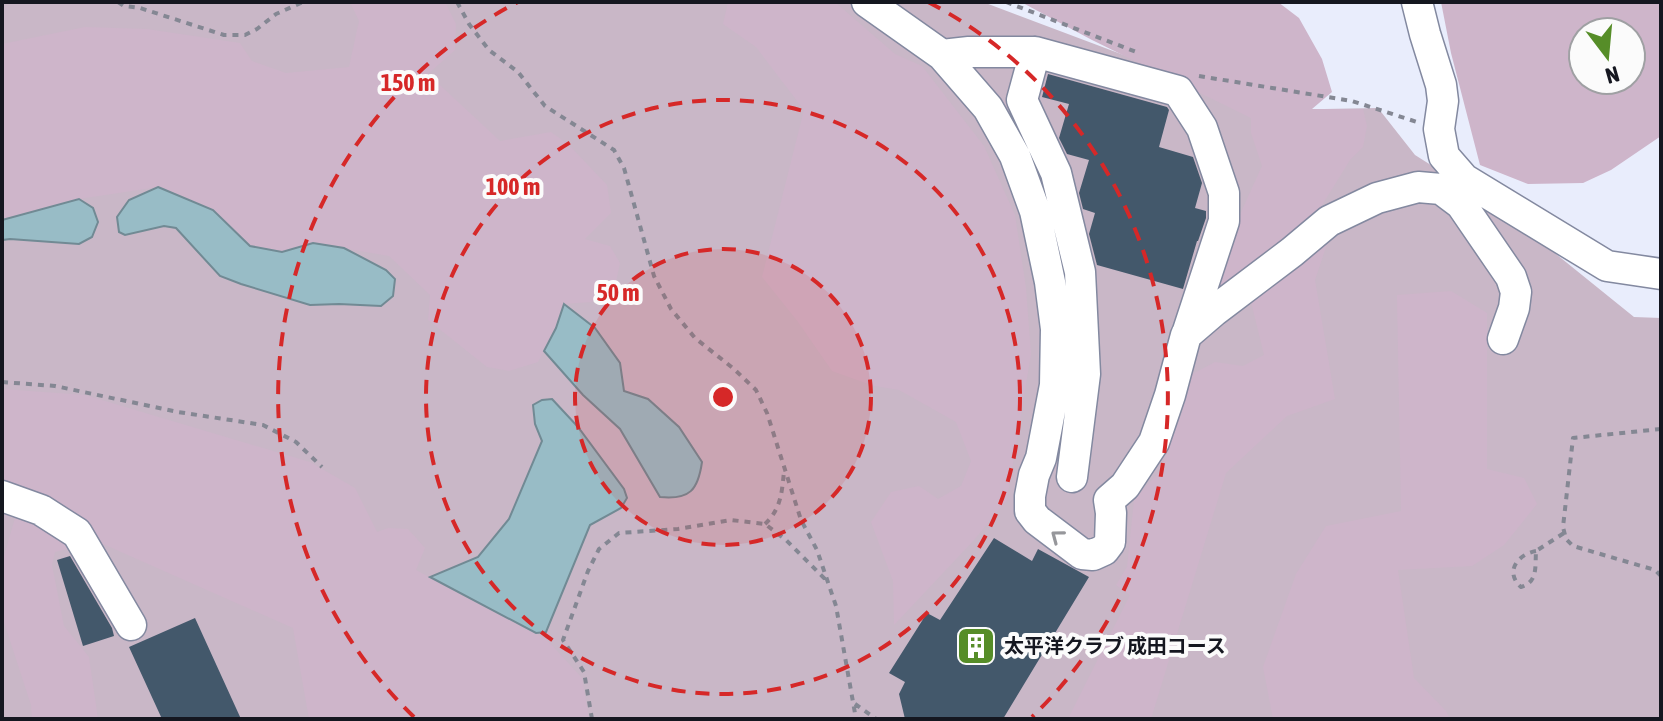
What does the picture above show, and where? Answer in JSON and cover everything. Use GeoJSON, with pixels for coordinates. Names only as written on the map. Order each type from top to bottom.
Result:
{"type":"FeatureCollection","features":[{"type":"Feature","properties":{"kind":"street"},"geometry":{"type":"LineString","coordinates":[[867,2],[942,55],[988,108],[1015,156],[1035,211],[1056,329],[1055,385],[1041,458],[1034,475],[1030,511],[1037,520],[1082,554],[1093,555],[1104,550],[1110,542],[1109,500],[1041,458]]}},
{"type":"Feature","properties":{"kind":"street"},"geometry":{"type":"LineString","coordinates":[[1417,2],[1441,85],[1443,101],[1439,129],[1444,156],[1464,179],[1607,266],[1661,274]]}},
{"type":"Feature","properties":{"kind":"street"},"geometry":{"type":"LineString","coordinates":[[942,55],[1035,52],[1178,91],[1202,128],[1224,193],[1224,221],[1154,442],[1125,486],[1109,500]]}},
{"type":"Feature","properties":{"kind":"street"},"geometry":{"type":"LineString","coordinates":[[1035,52],[1022,100],[1056,173],[1080,272],[1085,374],[1072,477]]}},
{"type":"Feature","properties":{"kind":"street"},"geometry":{"type":"LineString","coordinates":[[1186,335],[1329,221],[1377,198],[1418,187],[1441,189],[1461,204],[1511,277],[1516,292],[1514,308],[1503,339]]}},
{"type":"Feature","properties":{"kind":"street"},"geometry":{"type":"LineString","coordinates":[[2,496],[41,510],[77,533],[131,625]]}},
{"type":"Feature","properties":{"kind":"path"},"geometry":{"type":"LineString","coordinates":[[118,2],[224,35],[245,35],[276,14],[303,2]]}},
{"type":"Feature","properties":{"kind":"path"},"geometry":{"type":"LineString","coordinates":[[457,2],[489,50],[518,72],[545,106],[614,150],[624,168],[654,276],[671,309],[695,338],[756,390],[767,413],[801,520],[817,550],[836,606],[856,719]]}},
{"type":"Feature","properties":{"kind":"path"},"geometry":{"type":"LineString","coordinates":[[1006,2],[1146,56]]}},
{"type":"Feature","properties":{"kind":"path"},"geometry":{"type":"LineString","coordinates":[[1187,72],[1201,77],[1352,101],[1439,129]]}},
{"type":"Feature","properties":{"kind":"path"},"geometry":{"type":"LineString","coordinates":[[2,382],[55,386],[178,412],[263,425],[296,442],[322,467]]}},
{"type":"Feature","properties":{"kind":"path"},"geometry":{"type":"LineString","coordinates":[[1661,429],[1573,438],[1563,527],[1566,539],[1573,546],[1655,570],[1661,576]]}},
{"type":"Feature","properties":{"kind":"path"},"geometry":{"type":"LineString","coordinates":[[765,524],[774,515],[782,496],[784,468]]}},
{"type":"Feature","properties":{"kind":"path"},"geometry":{"type":"LineString","coordinates":[[592,719],[584,672],[563,640],[599,549],[619,533],[678,529],[731,520],[765,524],[786,540],[828,582]]}},
{"type":"Feature","properties":{"kind":"path"},"geometry":{"type":"LineString","coordinates":[[1536,551],[1534,579],[1521,587],[1512,573],[1516,563],[1526,553],[1536,551],[1564,533]]}},
{"type":"Feature","properties":{"kind":"path"},"geometry":{"type":"LineString","coordinates":[[853,702],[876,719]]}},
{"type":"Feature","properties":{"kind":"shaded area","name":"太平洋クラブ 成田コース"},"geometry":{"type":"Polygon","coordinates":[[[2,2],[983,2],[1270,110],[1378,108],[1415,155],[1499,208],[1634,317],[1661,318],[1661,719],[2,719],[2,2]]]}},
{"type":"Feature","properties":{"kind":"shaded area"},"geometry":{"type":"Polygon","coordinates":[[[350,2],[445,2],[456,24],[455,50],[428,74],[500,141],[551,132],[569,145],[607,185],[611,213],[585,239],[610,246],[620,263],[614,291],[591,302],[564,304],[556,328],[538,362],[509,371],[487,367],[428,320],[430,295],[389,256],[313,243],[282,252],[250,246],[213,210],[158,187],[79,199],[2,220],[2,44],[85,27],[147,29],[240,43],[252,61],[286,73],[349,67],[359,21],[350,2]]]}},
{"type":"Feature","properties":{"kind":"shaded area"},"geometry":{"type":"Polygon","coordinates":[[[728,2],[836,3],[895,54],[922,66],[984,146],[1015,215],[1026,288],[1031,354],[1007,500],[894,625],[893,581],[871,522],[891,492],[919,486],[938,499],[961,486],[971,461],[956,422],[899,390],[874,386],[832,371],[762,277],[804,110],[756,47],[723,24],[728,2]]]}},
{"type":"Feature","properties":{"kind":"shaded area"},"geometry":{"type":"Polygon","coordinates":[[[1021,2],[1278,2],[1299,18],[1322,59],[1332,92],[1312,109],[1363,109],[1367,126],[1363,147],[1350,160],[1319,210],[1331,232],[1315,280],[1335,399],[1287,416],[1226,473],[1151,719],[1068,719],[1130,595],[1116,585],[1127,567],[1134,500],[1160,471],[1183,410],[1187,377],[1215,362],[1243,366],[1264,355],[1250,298],[1216,293],[1213,274],[1262,166],[1251,133],[1251,118],[1021,2]]]}},
{"type":"Feature","properties":{"kind":"shaded area"},"geometry":{"type":"Polygon","coordinates":[[[1441,2],[1661,2],[1661,136],[1611,170],[1583,183],[1528,184],[1480,165],[1441,2]]]}},
{"type":"Feature","properties":{"kind":"shaded area"},"geometry":{"type":"Polygon","coordinates":[[[1451,291],[1487,313],[1487,469],[1524,478],[1537,504],[1504,545],[1472,566],[1398,570],[1414,678],[1450,719],[1273,719],[1263,667],[1296,574],[1326,526],[1401,511],[1397,295],[1451,291]]]}},
{"type":"Feature","properties":{"kind":"shaded area"},"geometry":{"type":"Polygon","coordinates":[[[2,389],[85,395],[310,462],[355,488],[377,532],[388,528],[408,529],[425,548],[416,570],[546,639],[582,678],[589,719],[309,719],[293,628],[103,544],[26,497],[2,493],[2,389]]]}},
{"type":"Feature","properties":{"kind":"shaded area"},"geometry":{"type":"Polygon","coordinates":[[[15,518],[34,523],[71,548],[55,552],[52,565],[64,626],[89,657],[98,719],[32,719],[31,705],[2,616],[2,563],[15,518]]]}},
{"type":"Feature","properties":{"kind":"water"},"geometry":{"type":"Polygon","coordinates":[[[158,187],[213,210],[250,246],[282,252],[313,243],[344,248],[386,270],[395,279],[393,296],[381,306],[310,305],[220,276],[176,228],[164,226],[125,235],[119,232],[117,217],[129,200],[158,187]]]}},
{"type":"Feature","properties":{"kind":"water"},"geometry":{"type":"Polygon","coordinates":[[[79,199],[93,208],[98,222],[92,237],[79,244],[2,240],[2,220],[79,199]]]}},
{"type":"Feature","properties":{"kind":"water"},"geometry":{"type":"Polygon","coordinates":[[[564,304],[595,328],[620,363],[624,391],[648,399],[679,427],[702,462],[695,486],[685,495],[660,497],[620,429],[583,395],[544,351],[564,304]]]}},
{"type":"Feature","properties":{"kind":"water"},"geometry":{"type":"Polygon","coordinates":[[[552,399],[578,427],[624,489],[627,498],[621,508],[590,525],[546,632],[536,633],[430,577],[478,557],[509,519],[542,441],[535,424],[533,405],[552,399]]]}},
{"type":"Feature","properties":{"kind":"building"},"geometry":{"type":"Polygon","coordinates":[[[1048,74],[1169,110],[1159,147],[1193,157],[1202,183],[1195,208],[1206,211],[1183,289],[1097,265],[1089,234],[1095,213],[1083,209],[1079,193],[1089,160],[1067,154],[1059,138],[1069,104],[1042,97],[1048,74]]]}},
{"type":"Feature","properties":{"kind":"building","name":"太平洋クラブ 成田コース"},"geometry":{"type":"Polygon","coordinates":[[[994,538],[1032,561],[1038,549],[1089,577],[1003,719],[905,719],[899,694],[905,682],[889,673],[927,613],[940,620],[994,538]]]}},
{"type":"Feature","properties":{"kind":"building"},"geometry":{"type":"Polygon","coordinates":[[[70,556],[114,636],[83,646],[57,560],[70,556]]]}},
{"type":"Feature","properties":{"kind":"building"},"geometry":{"type":"Polygon","coordinates":[[[195,618],[241,719],[162,719],[129,647],[195,618]]]}},
{"type":"Feature","properties":{"kind":"place","name":"太平洋クラブ 成田コース"},"geometry":{"type":"Point","coordinates":[976,646]}}]}
